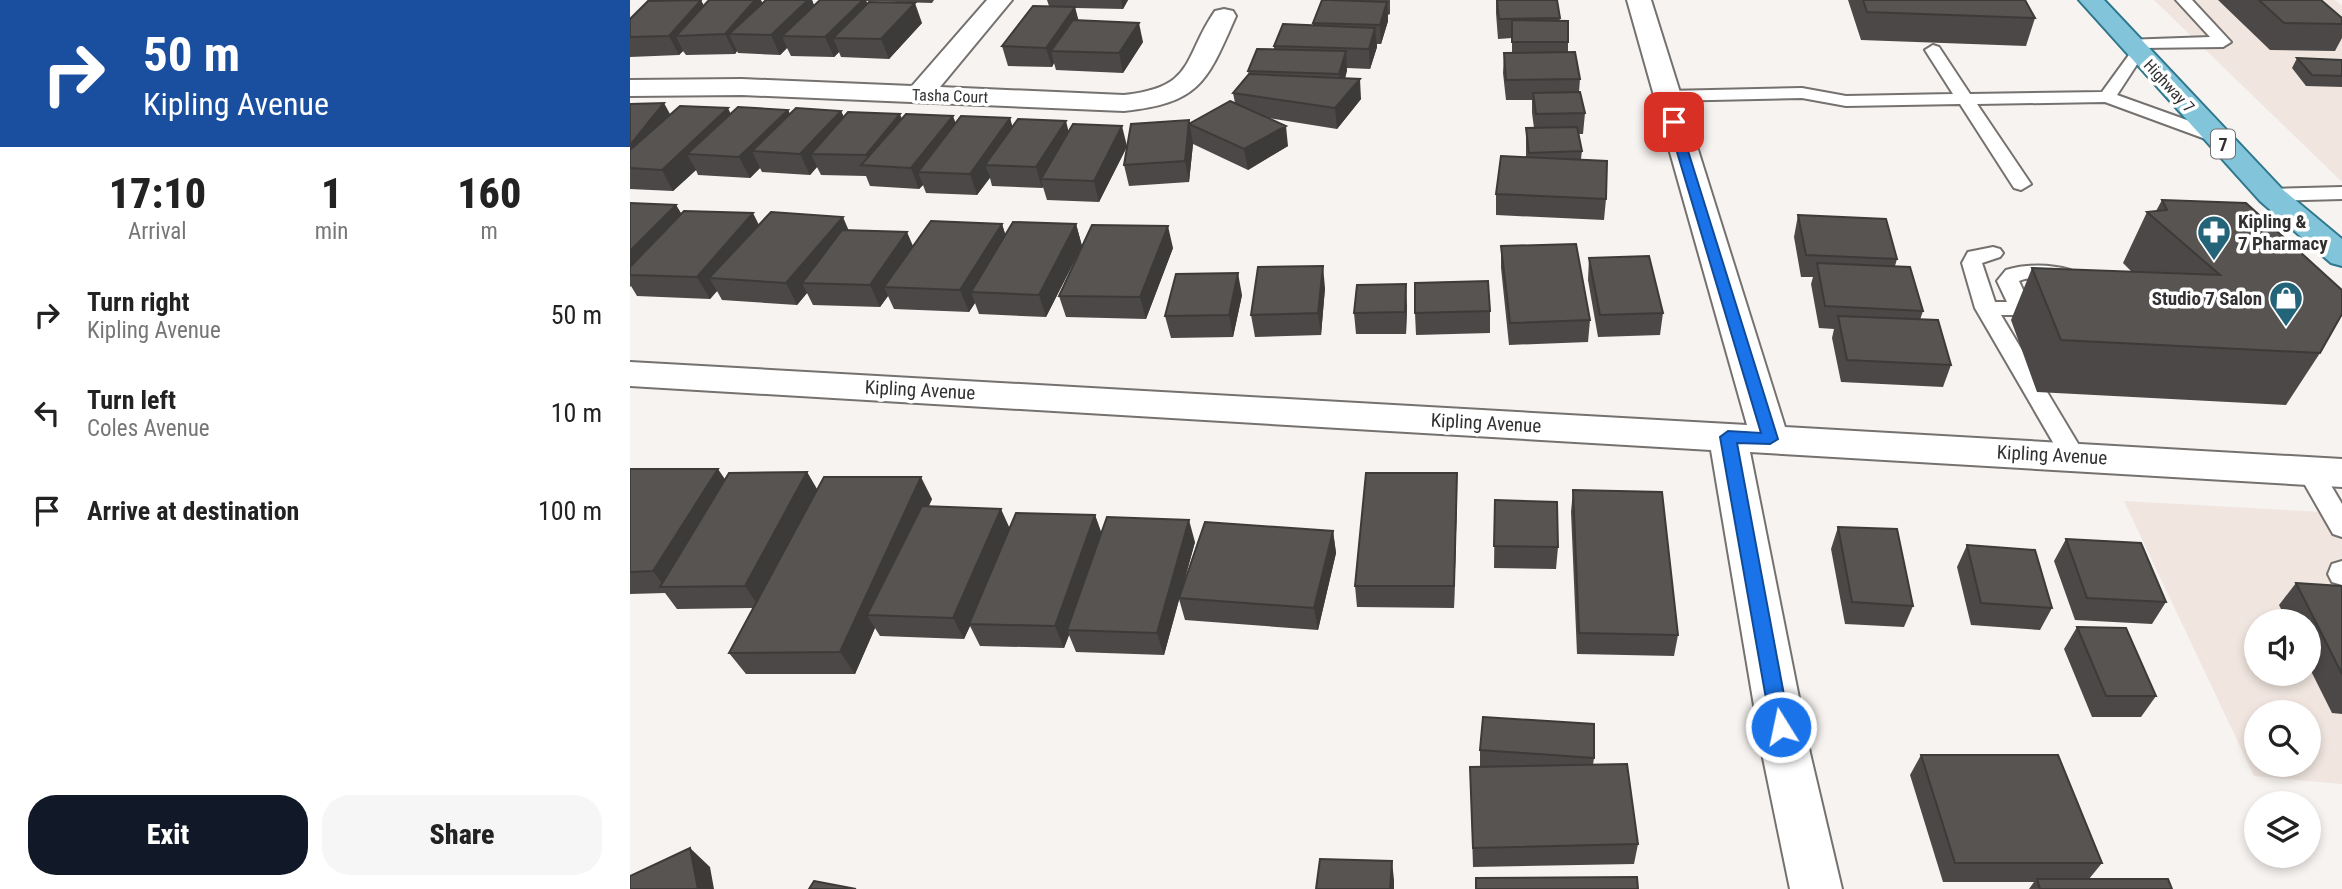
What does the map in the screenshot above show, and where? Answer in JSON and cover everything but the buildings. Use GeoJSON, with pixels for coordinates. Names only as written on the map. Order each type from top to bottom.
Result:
{"type":"FeatureCollection","features":[{"type":"Feature","properties":{"kind":"main road","name":"Highway 7"},"geometry":{"type":"LineString","coordinates":[[2091,0],[2271,195],[2342,256]]}},
{"type":"Feature","properties":{"kind":"street"},"geometry":{"type":"LineString","coordinates":[[919,95],[1000,0]]}},
{"type":"Feature","properties":{"kind":"street"},"geometry":{"type":"LineString","coordinates":[[1639,0],[1666,96],[1749,438],[1786,753],[1816,889]]}},
{"type":"Feature","properties":{"kind":"street","name":"Tasha Court"},"geometry":{"type":"LineString","coordinates":[[630,88],[709,86],[1124,103],[1153,101],[1181,90],[1194,79],[1224,16]]}},
{"type":"Feature","properties":{"kind":"street","name":"Kipling Avenue"},"geometry":{"type":"LineString","coordinates":[[630,373],[2326,472]]}},
{"type":"Feature","properties":{"kind":"lane"},"geometry":{"type":"LineString","coordinates":[[2107,97],[2134,47],[2222,42],[2184,0]]}},
{"type":"Feature","properties":{"kind":"lane"},"geometry":{"type":"LineString","coordinates":[[1933,50],[2021,184]]}},
{"type":"Feature","properties":{"kind":"lane"},"geometry":{"type":"LineString","coordinates":[[1666,96],[1802,93],[1846,101],[2107,97],[2217,138]]}},
{"type":"Feature","properties":{"kind":"lane"},"geometry":{"type":"LineString","coordinates":[[2271,195],[2342,193]]}},
{"type":"Feature","properties":{"kind":"lane"},"geometry":{"type":"LineString","coordinates":[[1993,253],[1975,256],[1972,263],[1986,308],[2074,457]]}},
{"type":"Feature","properties":{"kind":"lane"},"geometry":{"type":"LineString","coordinates":[[2021,309],[2008,281],[2013,274],[2026,272],[2090,275]]}},
{"type":"Feature","properties":{"kind":"lane"},"geometry":{"type":"LineString","coordinates":[[1986,308],[2071,312]]}},
{"type":"Feature","properties":{"kind":"lane"},"geometry":{"type":"LineString","coordinates":[[2326,472],[2342,527]]}},
{"type":"Feature","properties":{"kind":"shaded area"},"geometry":{"type":"Polygon","coordinates":[[[2154,0],[2335,0],[2342,6],[2342,182],[2154,0]]]}},
{"type":"Feature","properties":{"kind":"shaded area"},"geometry":{"type":"Polygon","coordinates":[[[2124,501],[2342,513],[2342,784],[2265,777],[2321,777],[2321,700],[2244,700],[2244,755],[2124,501]]]}},
{"type":"Feature","properties":{"kind":"place","name":"Kipling & 7 Pharmacy"},"geometry":{"type":"Point","coordinates":[2214,262]}},
{"type":"Feature","properties":{"kind":"place","name":"Studio 7 Salon"},"geometry":{"type":"Point","coordinates":[2286,328]}},
{"type":"Feature","properties":{"kind":"route"},"geometry":{"type":"LineString","coordinates":[[1674,122],[1770,439],[1728,437],[1781,727]]}}]}
